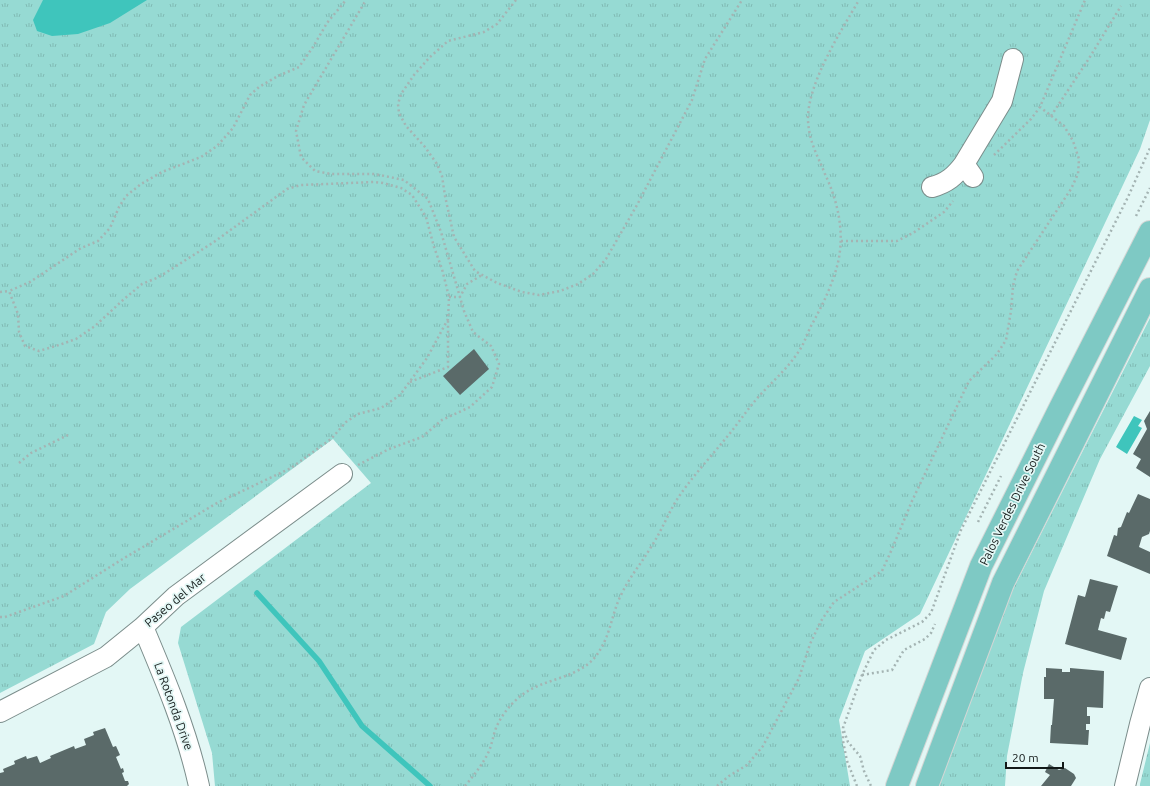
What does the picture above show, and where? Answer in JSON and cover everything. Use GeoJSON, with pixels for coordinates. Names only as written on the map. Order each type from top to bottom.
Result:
{"type":"FeatureCollection","features":[{"type":"Feature","properties":{"kind":"main road","name":"Palos Verdes Drive South"},"geometry":{"type":"LineString","coordinates":[[897,786],[981,566],[1150,232]]}},
{"type":"Feature","properties":{"kind":"main road"},"geometry":{"type":"LineString","coordinates":[[927,786],[1003,583],[1150,289]]}},
{"type":"Feature","properties":{"kind":"street"},"geometry":{"type":"LineString","coordinates":[[932,187],[948,181],[957,173],[968,171],[1002,101],[1013,59]]}},
{"type":"Feature","properties":{"kind":"street","name":"Paseo del Mar"},"geometry":{"type":"LineString","coordinates":[[0,712],[106,657],[143,627],[176,596],[342,474]]}},
{"type":"Feature","properties":{"kind":"street","name":"La Rotonda Drive"},"geometry":{"type":"LineString","coordinates":[[143,627],[175,703],[192,756],[199,786]]}},
{"type":"Feature","properties":{"kind":"street"},"geometry":{"type":"LineString","coordinates":[[1125,786],[1150,688]]}},
{"type":"Feature","properties":{"kind":"path"},"geometry":{"type":"LineString","coordinates":[[0,292],[10,291],[30,282],[81,248],[98,241],[110,228],[119,207],[126,196],[140,184],[162,172],[201,157],[217,146],[233,128],[250,95],[265,83],[299,66],[313,47],[327,23],[346,0]]}},
{"type":"Feature","properties":{"kind":"path"},"geometry":{"type":"LineString","coordinates":[[342,474],[389,449],[422,437],[442,420],[470,407],[492,387],[499,364],[491,346],[473,332],[464,311],[441,232],[428,199],[404,180],[375,174],[331,174],[315,171],[301,157],[296,130],[304,105],[366,0]]}},
{"type":"Feature","properties":{"kind":"path"},"geometry":{"type":"LineString","coordinates":[[516,0],[497,24],[484,32],[448,41],[414,75],[401,94],[398,104],[399,113],[406,126],[438,164],[442,176],[454,237],[475,271],[497,283],[522,292],[539,295],[560,291],[578,284],[594,274],[606,259],[637,205],[692,100],[705,59],[742,0]]}},
{"type":"Feature","properties":{"kind":"path"},"geometry":{"type":"LineString","coordinates":[[465,786],[483,763],[496,729],[506,711],[520,696],[539,684],[568,675],[594,658],[603,646],[612,626],[619,598],[631,575],[663,528],[676,502],[693,478],[729,435],[741,417],[762,392],[780,375],[799,351],[827,296],[837,269],[841,241],[837,203],[810,142],[808,119],[810,99],[817,79],[838,36],[859,0]]}},
{"type":"Feature","properties":{"kind":"path"},"geometry":{"type":"LineString","coordinates":[[1051,116],[1121,6]]}},
{"type":"Feature","properties":{"kind":"path"},"geometry":{"type":"LineString","coordinates":[[717,786],[729,776],[747,765],[763,746],[799,678],[810,644],[821,621],[834,602],[882,571],[912,501],[969,381],[997,354],[1006,340],[1011,311],[1013,286],[1017,271],[1071,190],[1078,174],[1079,159],[1073,141],[1064,126],[1040,107]]}},
{"type":"Feature","properties":{"kind":"path"},"geometry":{"type":"LineString","coordinates":[[857,786],[847,761],[843,741],[843,728],[862,675],[874,650],[886,640],[922,622],[931,613],[961,530],[1128,197],[1150,148]]}},
{"type":"Feature","properties":{"kind":"path"},"geometry":{"type":"LineString","coordinates":[[10,291],[18,314],[19,332],[26,346],[39,351],[76,338],[94,327],[142,284],[159,277],[214,242],[286,189],[301,185],[374,182],[383,183],[401,188],[412,195],[426,217],[449,296],[448,368],[410,382]]}},
{"type":"Feature","properties":{"kind":"path"},"geometry":{"type":"LineString","coordinates":[[460,297],[467,284],[482,275]]}},
{"type":"Feature","properties":{"kind":"path"},"geometry":{"type":"LineString","coordinates":[[449,296],[460,297]]}},
{"type":"Feature","properties":{"kind":"path"},"geometry":{"type":"LineString","coordinates":[[0,617],[5,617],[64,596],[217,503],[291,468],[331,439],[346,422],[358,414],[381,408],[400,395],[427,358],[448,319]]}},
{"type":"Feature","properties":{"kind":"path"},"geometry":{"type":"LineString","coordinates":[[19,463],[31,454],[68,435]]}},
{"type":"Feature","properties":{"kind":"path"},"geometry":{"type":"LineString","coordinates":[[843,728],[848,742],[860,756],[871,786]]}},
{"type":"Feature","properties":{"kind":"green space"},"geometry":{"type":"Polygon","coordinates":[[[0,0],[1150,0],[1150,120],[1140,149],[920,614],[865,651],[839,720],[850,786],[215,786],[212,753],[178,643],[181,627],[371,483],[333,439],[130,589],[106,612],[94,644],[0,693],[0,0]]]}},
{"type":"Feature","properties":{"kind":"green space"},"geometry":{"type":"Polygon","coordinates":[[[1150,318],[1150,366],[1100,459],[1044,591],[1023,673],[1007,756],[1005,786],[937,786],[1010,595],[1150,318]]]}},
{"type":"Feature","properties":{"kind":"green space"},"geometry":{"type":"Polygon","coordinates":[[[1150,743],[1150,786],[1140,786],[1140,784],[1150,743]]]}},
{"type":"Feature","properties":{"kind":"shaded area"},"geometry":{"type":"Polygon","coordinates":[[[43,0],[147,0],[110,23],[78,34],[52,36],[37,31],[33,20],[43,0]]]}},
{"type":"Feature","properties":{"kind":"shaded area"},"geometry":{"type":"Polygon","coordinates":[[[1134,416],[1142,420],[1138,426],[1142,428],[1127,454],[1116,447],[1134,416]]]}},
{"type":"Feature","properties":{"kind":"building"},"geometry":{"type":"Polygon","coordinates":[[[474,349],[489,369],[460,395],[443,376],[474,349]]]}},
{"type":"Feature","properties":{"kind":"building"},"geometry":{"type":"Polygon","coordinates":[[[1150,411],[1150,477],[1136,468],[1141,459],[1133,454],[1147,429],[1144,421],[1150,411]]]}},
{"type":"Feature","properties":{"kind":"building"},"geometry":{"type":"Polygon","coordinates":[[[1138,494],[1150,499],[1150,531],[1149,534],[1142,537],[1139,547],[1150,552],[1150,574],[1107,556],[1114,535],[1117,536],[1118,528],[1121,527],[1127,512],[1129,513],[1138,494]]]}},
{"type":"Feature","properties":{"kind":"building"},"geometry":{"type":"Polygon","coordinates":[[[1090,579],[1118,586],[1110,612],[1106,611],[1104,619],[1101,618],[1098,630],[1127,638],[1121,660],[1065,644],[1078,595],[1085,597],[1090,579]]]}},
{"type":"Feature","properties":{"kind":"building"},"geometry":{"type":"Polygon","coordinates":[[[1046,668],[1062,669],[1062,672],[1070,672],[1070,668],[1104,671],[1103,708],[1087,707],[1087,716],[1090,716],[1090,724],[1086,724],[1086,730],[1089,730],[1088,745],[1050,743],[1054,699],[1044,699],[1044,677],[1046,677],[1046,668]]]}},
{"type":"Feature","properties":{"kind":"building"},"geometry":{"type":"Polygon","coordinates":[[[105,728],[113,747],[116,746],[120,755],[116,757],[121,769],[123,768],[124,772],[122,773],[125,781],[128,781],[129,784],[127,786],[0,786],[0,773],[4,772],[3,769],[15,764],[14,761],[26,756],[27,759],[37,756],[40,763],[51,758],[50,756],[74,746],[75,749],[86,745],[84,739],[94,735],[93,732],[105,728]]]}},
{"type":"Feature","properties":{"kind":"building"},"geometry":{"type":"Polygon","coordinates":[[[1049,764],[1059,770],[1065,768],[1074,774],[1076,778],[1071,786],[1041,786],[1050,775],[1045,772],[1049,764]]]}},
{"type":"Feature","properties":{"kind":"waterway"},"geometry":{"type":"LineString","coordinates":[[257,593],[319,661],[362,726],[430,786]]}}]}
